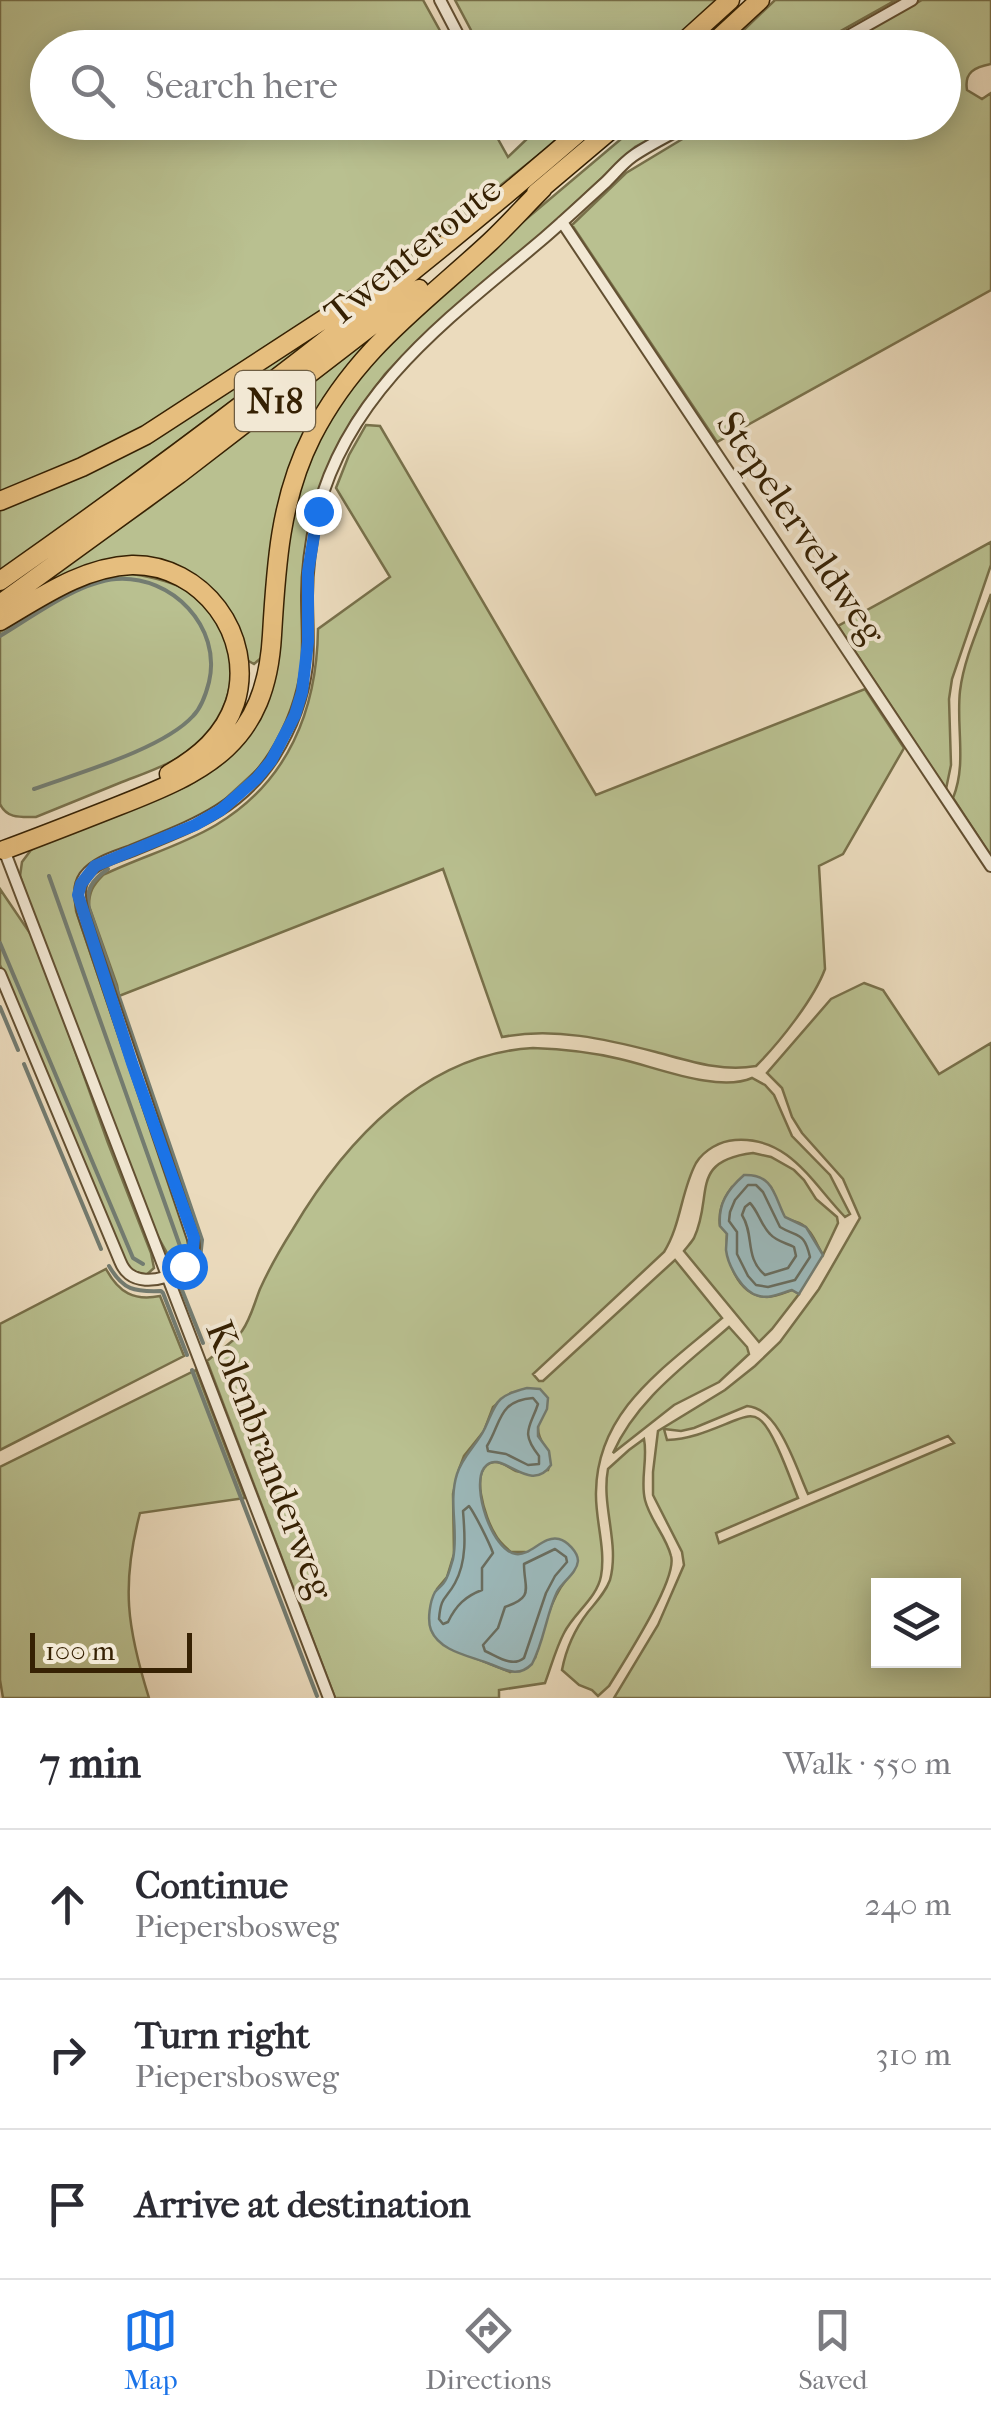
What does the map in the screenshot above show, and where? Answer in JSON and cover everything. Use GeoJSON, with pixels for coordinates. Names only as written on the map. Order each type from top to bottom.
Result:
{"type":"FeatureCollection","features":[{"type":"Feature","properties":{"kind":"highway"},"geometry":{"type":"LineString","coordinates":[[698,30],[730,0]]}},
{"type":"Feature","properties":{"kind":"highway"},"geometry":{"type":"LineString","coordinates":[[728,30],[760,0]]}},
{"type":"Feature","properties":{"kind":"highway","name":"Twenteroute"},"geometry":{"type":"LineString","coordinates":[[0,581],[246,403],[570,140]]}},
{"type":"Feature","properties":{"kind":"highway","name":"Twenteroute"},"geometry":{"type":"LineString","coordinates":[[0,604],[270,405],[599,140]]}},
{"type":"Feature","properties":{"kind":"highway","name":"N18"},"geometry":{"type":"LineString","coordinates":[[2,845],[182,780],[216,758],[241,734],[266,680],[284,510],[321,419],[364,357],[543,188]]}},
{"type":"Feature","properties":{"kind":"highway","name":"N18"},"geometry":{"type":"LineString","coordinates":[[0,501],[82,467],[146,434],[462,230]]}},
{"type":"Feature","properties":{"kind":"highway"},"geometry":{"type":"LineString","coordinates":[[0,622],[60,586],[99,570],[133,566],[161,569],[190,582],[218,608],[236,643],[239,674],[228,720],[209,746],[184,766],[2,845]]}},
{"type":"Feature","properties":{"kind":"street"},"geometry":{"type":"LineString","coordinates":[[440,0],[456,30]]}},
{"type":"Feature","properties":{"kind":"street"},"geometry":{"type":"LineString","coordinates":[[859,30],[912,0]]}},
{"type":"Feature","properties":{"kind":"street"},"geometry":{"type":"LineString","coordinates":[[0,974],[120,1261],[132,1276],[142,1280],[168,1276],[192,1257],[194,1238],[82,912],[78,895],[81,884],[86,874],[104,862],[195,825],[221,810],[271,761],[295,715],[302,692],[308,642],[310,546],[328,480],[359,418],[388,376],[421,342],[633,156],[661,140]]}},
{"type":"Feature","properties":{"kind":"street","name":"Stepelerveldweg"},"geometry":{"type":"LineString","coordinates":[[562,222],[991,866]]}},
{"type":"Feature","properties":{"kind":"street","name":"Kolenbranderweg"},"geometry":{"type":"LineString","coordinates":[[2,845],[329,1698]]}},
{"type":"Feature","properties":{"kind":"green space"},"geometry":{"type":"Polygon","coordinates":[[[0,0],[423,0],[440,30],[30,30],[30,140],[498,140],[508,157],[526,140],[558,140],[404,262],[337,308],[142,433],[0,499],[0,0]]]}},
{"type":"Feature","properties":{"kind":"green space"},"geometry":{"type":"Polygon","coordinates":[[[455,0],[723,0],[689,30],[471,30],[455,0]]]}},
{"type":"Feature","properties":{"kind":"green space"},"geometry":{"type":"Polygon","coordinates":[[[775,0],[896,0],[842,30],[744,30],[775,0]]]}},
{"type":"Feature","properties":{"kind":"green space"},"geometry":{"type":"Polygon","coordinates":[[[922,0],[991,0],[991,64],[972,71],[967,90],[982,99],[991,93],[991,290],[717,442],[572,225],[626,173],[681,140],[961,140],[961,30],[868,30],[922,0]]]}},
{"type":"Feature","properties":{"kind":"green space"},"geometry":{"type":"Polygon","coordinates":[[[620,140],[648,140],[635,147],[418,341],[385,374],[353,418],[331,461],[318,499],[299,693],[277,745],[260,767],[221,803],[185,824],[99,860],[75,896],[76,911],[187,1236],[187,1256],[177,1264],[172,1262],[156,1233],[48,955],[20,876],[22,862],[31,850],[46,842],[188,786],[220,765],[240,743],[262,707],[285,551],[305,464],[344,390],[447,286],[620,140]]]}},
{"type":"Feature","properties":{"kind":"green space"},"geometry":{"type":"Polygon","coordinates":[[[349,314],[0,573],[0,507],[349,314]]]}},
{"type":"Feature","properties":{"kind":"green space"},"geometry":{"type":"Polygon","coordinates":[[[369,339],[371,342],[304,441],[261,658],[254,664],[245,659],[234,627],[147,560],[39,592],[36,587],[150,507],[369,339]]]}},
{"type":"Feature","properties":{"kind":"green space"},"geometry":{"type":"Polygon","coordinates":[[[366,425],[380,426],[596,795],[865,689],[904,748],[843,854],[819,866],[825,969],[795,1020],[756,1066],[706,1065],[580,1036],[541,1033],[502,1037],[443,869],[119,996],[89,906],[94,886],[103,875],[216,825],[262,788],[294,741],[304,715],[312,688],[318,629],[390,577],[336,488],[366,425]]]}},
{"type":"Feature","properties":{"kind":"green space"},"geometry":{"type":"Polygon","coordinates":[[[991,542],[991,565],[952,679],[951,765],[946,789],[838,626],[991,542]]]}},
{"type":"Feature","properties":{"kind":"green space"},"geometry":{"type":"Polygon","coordinates":[[[124,573],[183,588],[207,605],[224,632],[230,651],[230,686],[225,703],[207,733],[171,762],[36,817],[11,815],[0,804],[0,632],[84,584],[124,573]]]}},
{"type":"Feature","properties":{"kind":"green space"},"geometry":{"type":"Polygon","coordinates":[[[991,594],[991,856],[953,798],[960,759],[962,679],[991,594]]]}},
{"type":"Feature","properties":{"kind":"green space"},"geometry":{"type":"Polygon","coordinates":[[[0,889],[36,942],[151,1253],[154,1268],[144,1277],[127,1266],[0,965],[0,889]]]}},
{"type":"Feature","properties":{"kind":"green space"},"geometry":{"type":"Polygon","coordinates":[[[864,983],[883,990],[939,1074],[991,1043],[991,1698],[614,1698],[658,1625],[684,1565],[682,1552],[653,1495],[658,1431],[725,1390],[780,1342],[819,1289],[860,1218],[843,1179],[802,1133],[782,1088],[767,1073],[831,999],[864,983]],[[747,1406],[681,1431],[664,1429],[667,1440],[676,1439],[754,1417],[764,1424],[776,1443],[798,1498],[716,1533],[719,1543],[954,1443],[948,1436],[808,1494],[777,1428],[758,1409],[747,1406]]]}},
{"type":"Feature","properties":{"kind":"green space"},"geometry":{"type":"Polygon","coordinates":[[[533,1048],[566,1050],[705,1081],[738,1082],[752,1078],[774,1095],[792,1136],[830,1175],[850,1214],[845,1217],[798,1164],[770,1146],[735,1140],[718,1144],[703,1154],[691,1174],[664,1252],[533,1374],[543,1381],[675,1260],[722,1318],[638,1392],[608,1437],[599,1463],[596,1492],[601,1576],[595,1591],[564,1633],[545,1683],[499,1690],[499,1698],[335,1698],[207,1361],[242,1331],[289,1236],[337,1164],[363,1135],[423,1085],[457,1066],[494,1054],[533,1048]],[[511,1393],[493,1407],[484,1431],[459,1469],[453,1494],[454,1554],[447,1577],[437,1589],[433,1633],[452,1649],[510,1672],[535,1658],[553,1602],[572,1573],[504,1546],[487,1517],[480,1483],[486,1466],[494,1462],[520,1472],[548,1470],[549,1458],[538,1427],[511,1393]]]}},
{"type":"Feature","properties":{"kind":"green space"},"geometry":{"type":"Polygon","coordinates":[[[753,1153],[771,1157],[794,1170],[816,1199],[837,1217],[838,1223],[823,1255],[807,1229],[784,1217],[771,1187],[732,1187],[721,1210],[720,1226],[727,1233],[728,1254],[735,1274],[757,1295],[776,1296],[792,1290],[799,1294],[759,1342],[684,1251],[700,1223],[711,1172],[733,1157],[753,1153]]]}},
{"type":"Feature","properties":{"kind":"green space"},"geometry":{"type":"Polygon","coordinates":[[[106,1269],[128,1293],[160,1296],[184,1356],[0,1450],[0,1324],[106,1269]]]}},
{"type":"Feature","properties":{"kind":"green space"},"geometry":{"type":"Polygon","coordinates":[[[729,1327],[749,1354],[719,1382],[674,1405],[613,1453],[649,1399],[729,1327]]]}},
{"type":"Feature","properties":{"kind":"green space"},"geometry":{"type":"Polygon","coordinates":[[[196,1370],[245,1498],[140,1513],[130,1562],[129,1606],[149,1698],[3,1698],[0,1467],[196,1370]]]}},
{"type":"Feature","properties":{"kind":"green space"},"geometry":{"type":"Polygon","coordinates":[[[644,1439],[645,1500],[669,1549],[671,1567],[648,1621],[609,1686],[598,1696],[562,1670],[575,1632],[610,1580],[613,1552],[608,1469],[644,1439]]]}},
{"type":"Feature","properties":{"kind":"water"},"geometry":{"type":"Polygon","coordinates":[[[744,1175],[767,1182],[785,1217],[806,1227],[823,1255],[799,1294],[792,1290],[771,1296],[753,1294],[733,1271],[726,1250],[727,1234],[720,1226],[721,1211],[728,1192],[744,1175]]]}},
{"type":"Feature","properties":{"kind":"water"},"geometry":{"type":"Polygon","coordinates":[[[527,1388],[540,1389],[548,1398],[538,1436],[549,1451],[551,1465],[534,1476],[498,1462],[484,1468],[480,1489],[486,1517],[507,1550],[521,1554],[548,1540],[559,1539],[572,1547],[578,1561],[557,1592],[532,1664],[517,1672],[465,1656],[441,1643],[431,1630],[429,1616],[433,1596],[446,1579],[453,1559],[453,1495],[460,1467],[498,1401],[527,1388]]]}},
{"type":"Feature","properties":{"kind":"waterway"},"geometry":{"type":"LineString","coordinates":[[0,636],[71,593],[116,579],[137,580],[173,595],[200,624],[208,642],[211,662],[205,696],[196,712],[179,728],[119,759],[34,789]]}},
{"type":"Feature","properties":{"kind":"waterway"},"geometry":{"type":"LineString","coordinates":[[108,869],[91,886],[89,909],[202,1240],[200,1259],[180,1285],[203,1343]]}},
{"type":"Feature","properties":{"kind":"waterway"},"geometry":{"type":"LineString","coordinates":[[49,876],[180,1246]]}},
{"type":"Feature","properties":{"kind":"waterway"},"geometry":{"type":"LineString","coordinates":[[0,943],[133,1258],[143,1264]]}},
{"type":"Feature","properties":{"kind":"waterway"},"geometry":{"type":"LineString","coordinates":[[0,1007],[18,1050]]}},
{"type":"Feature","properties":{"kind":"waterway"},"geometry":{"type":"LineString","coordinates":[[24,1064],[101,1249]]}},
{"type":"Feature","properties":{"kind":"waterway"},"geometry":{"type":"LineString","coordinates":[[109,1266],[130,1288],[163,1293],[187,1355]]}},
{"type":"Feature","properties":{"kind":"waterway"},"geometry":{"type":"LineString","coordinates":[[192,1370],[317,1696]]}},
{"type":"Feature","properties":{"kind":"route"},"geometry":{"type":"LineString","coordinates":[[184,1266],[192,1257],[194,1238],[78,895],[86,874],[95,866],[195,825],[221,810],[271,761],[295,715],[307,666],[308,572],[318,511]]}}]}
